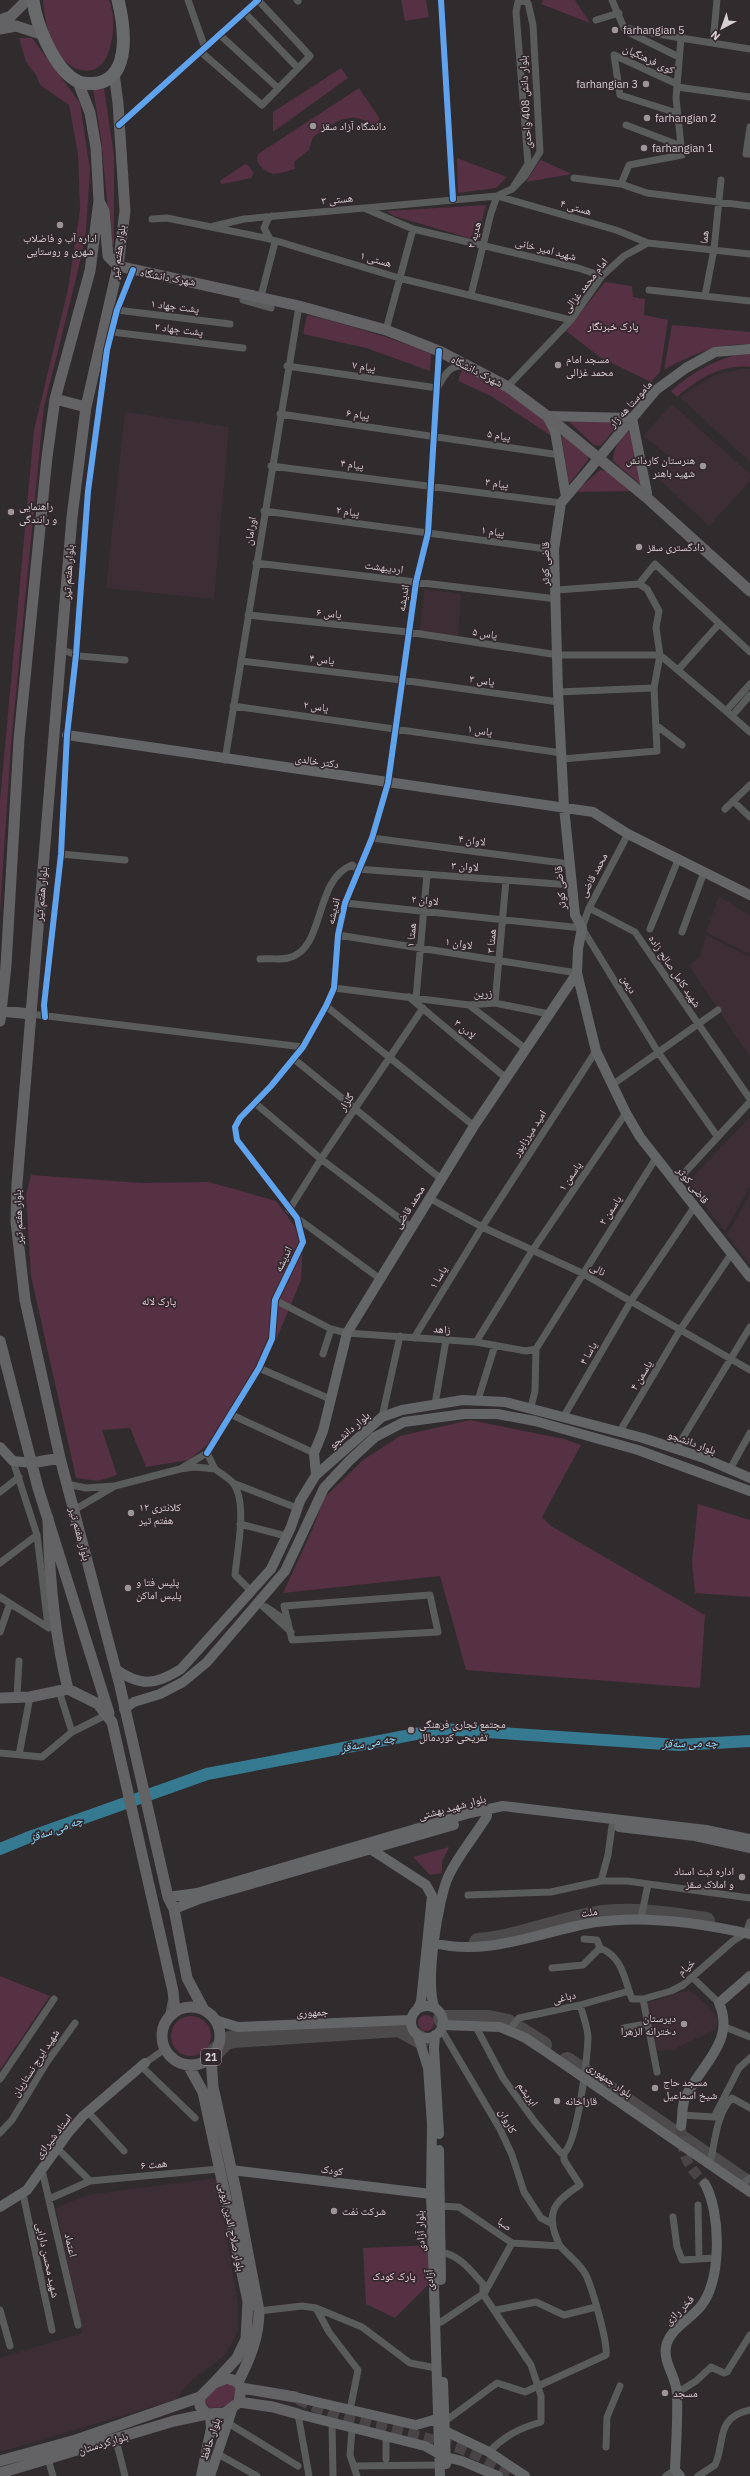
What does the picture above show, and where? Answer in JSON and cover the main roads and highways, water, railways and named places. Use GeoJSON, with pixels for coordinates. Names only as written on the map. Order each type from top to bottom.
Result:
{"type":"FeatureCollection","features":[{"type":"Feature","properties":{"kind":"highway"},"geometry":{"type":"LineString","coordinates":[[33,0],[36,18],[52,54],[66,73],[78,82],[100,83],[114,73],[121,58],[124,37],[118,0]]}},
{"type":"Feature","properties":{"kind":"main road"},"geometry":{"type":"LineString","coordinates":[[0,20],[11,16],[27,0]]}},
{"type":"Feature","properties":{"kind":"main road"},"geometry":{"type":"LineString","coordinates":[[0,29],[16,26],[44,35]]}},
{"type":"Feature","properties":{"kind":"main road","name":"بلوار هفتم تیر"},"geometry":{"type":"LineString","coordinates":[[114,73],[125,210],[118,266],[86,407],[72,517],[62,650],[30,1014],[17,1184],[16,1222],[25,1300],[60,1458],[115,1668],[168,1897],[174,1910],[187,1978],[204,2010]]}},
{"type":"Feature","properties":{"kind":"main road"},"geometry":{"type":"LineString","coordinates":[[30,1014],[1,1016],[3,966],[19,739],[47,457],[55,399],[90,271],[99,201],[96,148],[90,112],[78,82]]}},
{"type":"Feature","properties":{"kind":"main road"},"geometry":{"type":"LineString","coordinates":[[99,201],[104,211],[108,256],[118,266]]}},
{"type":"Feature","properties":{"kind":"main road"},"geometry":{"type":"LineString","coordinates":[[120,247],[124,257],[130,262],[262,294],[386,328],[436,345],[509,385]]}},
{"type":"Feature","properties":{"kind":"main road","name":"شهرک دانشگاه"},"geometry":{"type":"LineString","coordinates":[[118,266],[137,271],[262,294],[298,306],[386,328],[509,385],[550,415],[646,495],[750,591]]}},
{"type":"Feature","properties":{"kind":"main road","name":"ماموستا هه ژار"},"geometry":{"type":"LineString","coordinates":[[600,456],[656,390],[686,368],[715,352],[750,349]]}},
{"type":"Feature","properties":{"kind":"main road"},"geometry":{"type":"LineString","coordinates":[[55,399],[86,407]]}},
{"type":"Feature","properties":{"kind":"main road"},"geometry":{"type":"LineString","coordinates":[[564,500],[560,455],[550,415],[632,418],[646,495],[750,584]]}},
{"type":"Feature","properties":{"kind":"main road"},"geometry":{"type":"LineString","coordinates":[[564,500],[600,456]]}},
{"type":"Feature","properties":{"kind":"main road","name":"قاضی کوثر"},"geometry":{"type":"LineString","coordinates":[[564,500],[554,550],[557,594],[558,698],[564,807],[571,885],[575,915],[582,928],[578,950],[577,973],[596,1051],[626,1114],[656,1158],[750,1277]]}},
{"type":"Feature","properties":{"kind":"main road","name":"دکتر خالدی"},"geometry":{"type":"LineString","coordinates":[[67,735],[225,760],[593,812],[628,834],[750,895]]}},
{"type":"Feature","properties":{"kind":"main road","name":"محمد قاضی"},"geometry":{"type":"LineString","coordinates":[[316,1475],[314,1453],[323,1431],[347,1333],[379,1278],[474,1126],[577,973]]}},
{"type":"Feature","properties":{"kind":"main road"},"geometry":{"type":"LineString","coordinates":[[0,1341],[32,1463],[107,1719],[173,1990],[172,2015],[192,2007],[204,2010],[215,2020]]}},
{"type":"Feature","properties":{"kind":"main road","name":"بلوار دانشجو"},"geometry":{"type":"LineString","coordinates":[[115,1668],[131,1680],[148,1683],[170,1676],[191,1659],[271,1569],[297,1508],[316,1475],[382,1418],[402,1410],[434,1404],[478,1400],[531,1407],[643,1438],[676,1449],[750,1478]]}},
{"type":"Feature","properties":{"kind":"main road","name":"بلوار دانشجو"},"geometry":{"type":"LineString","coordinates":[[124,1709],[134,1702],[160,1694],[195,1673],[260,1602],[285,1571],[317,1498],[324,1488],[349,1461],[371,1441],[387,1430],[404,1422],[464,1414],[496,1414],[534,1421],[638,1450],[750,1491]]}},
{"type":"Feature","properties":{"kind":"main road"},"geometry":{"type":"LineString","coordinates":[[638,1450],[643,1438]]}},
{"type":"Feature","properties":{"kind":"main road"},"geometry":{"type":"LineString","coordinates":[[0,1447],[13,1461],[32,1463],[60,1458]]}},
{"type":"Feature","properties":{"kind":"main road"},"geometry":{"type":"LineString","coordinates":[[723,1481],[730,1470]]}},
{"type":"Feature","properties":{"kind":"main road"},"geometry":{"type":"LineString","coordinates":[[48,1518],[49,1574],[63,1690]]}},
{"type":"Feature","properties":{"kind":"main road"},"geometry":{"type":"LineString","coordinates":[[252,1592],[260,1602]]}},
{"type":"Feature","properties":{"kind":"main road"},"geometry":{"type":"LineString","coordinates":[[0,1698],[17,1696],[30,1697],[63,1690],[98,1704],[107,1719]]}},
{"type":"Feature","properties":{"kind":"main road","name":"بلوار شهید بهشتی"},"geometry":{"type":"LineString","coordinates":[[168,1897],[197,1893],[371,1846],[487,1813],[503,1806],[706,1830],[750,1839]]}},
{"type":"Feature","properties":{"kind":"main road","name":"بلوار شهید بهشتی"},"geometry":{"type":"LineString","coordinates":[[487,1813],[505,1812],[695,1836],[750,1848]]}},
{"type":"Feature","properties":{"kind":"main road"},"geometry":{"type":"LineString","coordinates":[[435,2008],[430,1989],[434,1944],[448,1877],[487,1813]]}},
{"type":"Feature","properties":{"kind":"main road"},"geometry":{"type":"LineString","coordinates":[[371,1846],[426,1885],[432,1896],[421,2002],[410,2020],[413,2030],[418,2036],[426,2038],[440,2030],[441,2014],[435,2008],[425,2005],[418,2008]]}},
{"type":"Feature","properties":{"kind":"main road","name":"بلوار شهید بهشتی"},"geometry":{"type":"LineString","coordinates":[[174,1910],[199,1899],[371,1846]]}},
{"type":"Feature","properties":{"kind":"main road","name":"ملت"},"geometry":{"type":"LineString","coordinates":[[434,1944],[462,1948],[485,1948],[559,1929],[597,1922],[641,1918],[748,1933]]}},
{"type":"Feature","properties":{"kind":"main road"},"geometry":{"type":"LineString","coordinates":[[681,2126],[685,2098],[707,2065],[725,2027],[724,2014],[719,2003],[750,1976]]}},
{"type":"Feature","properties":{"kind":"main road","name":"21"},"geometry":{"type":"LineString","coordinates":[[172,2015],[162,2036],[165,2048],[170,2056],[188,2065],[204,2062],[211,2057],[219,2044],[220,2036],[215,2020]]}},
{"type":"Feature","properties":{"kind":"main road","name":"جمهوری"},"geometry":{"type":"LineString","coordinates":[[215,2020],[238,2027],[410,2020]]}},
{"type":"Feature","properties":{"kind":"main road","name":"بلوار جمهوری"},"geometry":{"type":"LineString","coordinates":[[440,2030],[475,2025],[500,2027],[526,2038],[710,2163],[750,2192]]}},
{"type":"Feature","properties":{"kind":"main road","name":"آزادی"},"geometry":{"type":"LineString","coordinates":[[440,2030],[441,2459],[446,2476]]}},
{"type":"Feature","properties":{"kind":"main road","name":"بلوار آزادی"},"geometry":{"type":"LineString","coordinates":[[418,2036],[426,2054],[432,2124],[431,2194],[436,2368],[442,2424],[440,2476]]}},
{"type":"Feature","properties":{"kind":"main road","name":"بلوار صلاح الدین ایوبی"},"geometry":{"type":"LineString","coordinates":[[211,2057],[213,2087],[225,2170],[243,2275],[248,2318],[246,2339],[237,2358],[214,2383]]}},
{"type":"Feature","properties":{"kind":"main road","name":"استاد شیرازی"},"geometry":{"type":"LineString","coordinates":[[0,2207],[23,2194],[78,2122],[143,2065]]}},
{"type":"Feature","properties":{"kind":"main road","name":"بلوار صلاح الدین ایوبی"},"geometry":{"type":"LineString","coordinates":[[188,2065],[203,2092],[225,2170],[259,2311],[259,2326],[254,2346],[240,2385]]}},
{"type":"Feature","properties":{"kind":"main road","name":"کودک"},"geometry":{"type":"LineString","coordinates":[[225,2170],[431,2194]]}},
{"type":"Feature","properties":{"kind":"main road","name":"فخر رازی"},"geometry":{"type":"LineString","coordinates":[[677,2473],[677,2393],[666,2359],[666,2347],[672,2334],[706,2300],[715,2258],[717,2229],[712,2197],[705,2184]]}},
{"type":"Feature","properties":{"kind":"main road"},"geometry":{"type":"LineString","coordinates":[[498,2476],[441,2459],[425,2446],[386,2438],[273,2407],[235,2406],[209,2415],[200,2406],[200,2396],[214,2383],[227,2378],[240,2385],[416,2425],[442,2424],[489,2452],[525,2476]]}},
{"type":"Feature","properties":{"kind":"main road"},"geometry":{"type":"LineString","coordinates":[[235,2406],[240,2385]]}},
{"type":"Feature","properties":{"kind":"main road","name":"بلوارکردستان"},"geometry":{"type":"LineString","coordinates":[[0,2461],[76,2440],[200,2396]]}},
{"type":"Feature","properties":{"kind":"main road"},"geometry":{"type":"LineString","coordinates":[[180,2404],[185,2413],[182,2419]]}},
{"type":"Feature","properties":{"kind":"main road","name":"بلوار حافظ"},"geometry":{"type":"LineString","coordinates":[[210,2476],[235,2406]]}},
{"type":"Feature","properties":{"kind":"main road","name":"بلوارکردستان"},"geometry":{"type":"LineString","coordinates":[[0,2473],[116,2440],[182,2419],[209,2415]]}},
{"type":"Feature","properties":{"kind":"main road","name":"بلوار حافظ"},"geometry":{"type":"LineString","coordinates":[[201,2476],[211,2428],[209,2415]]}},
{"type":"Feature","properties":{"kind":"waterway","name":"چە می سەقز"},"geometry":{"type":"LineString","coordinates":[[0,1849],[207,1774],[442,1729],[679,1745],[750,1741]]}},
{"type":"Feature","properties":{"kind":"tunnel"},"geometry":{"type":"LineString","coordinates":[[681,2126],[682,2145],[686,2158],[693,2170],[705,2184]]}},
{"type":"Feature","properties":{"kind":"tunnel"},"geometry":{"type":"LineString","coordinates":[[298,2399],[325,2411],[352,2420],[435,2440],[462,2449],[488,2461],[514,2476]]}},
{"type":"Feature","properties":{"kind":"place","name":"farhangian 5"},"geometry":{"type":"Point","coordinates":[615,30]}},
{"type":"Feature","properties":{"kind":"place","name":"farhangian 3"},"geometry":{"type":"Point","coordinates":[646,84]}},
{"type":"Feature","properties":{"kind":"place","name":"farhangian 2"},"geometry":{"type":"Point","coordinates":[647,118]}},
{"type":"Feature","properties":{"kind":"place","name":"دانشگاه آزاد سقز"},"geometry":{"type":"Point","coordinates":[313,126]}},
{"type":"Feature","properties":{"kind":"place","name":"farhangian 1"},"geometry":{"type":"Point","coordinates":[644,148]}},
{"type":"Feature","properties":{"kind":"place","name":"اداره آب و فاضلاب شهری و روستایی"},"geometry":{"type":"Point","coordinates":[60,225]}},
{"type":"Feature","properties":{"kind":"place","name":"مسجد امام محمد غزالی"},"geometry":{"type":"Point","coordinates":[558,365]}},
{"type":"Feature","properties":{"kind":"place","name":"هنرستان کاردانش شهید باهنر"},"geometry":{"type":"Point","coordinates":[703,466]}},
{"type":"Feature","properties":{"kind":"place","name":"راهنمایی و رانندگی"},"geometry":{"type":"Point","coordinates":[11,512]}},
{"type":"Feature","properties":{"kind":"place","name":"دادگستری سقز"},"geometry":{"type":"Point","coordinates":[639,547]}},
{"type":"Feature","properties":{"kind":"place","name":"کلانتری ۱۲ هفتم تیر"},"geometry":{"type":"Point","coordinates":[131,1513]}},
{"type":"Feature","properties":{"kind":"place","name":"پلیس فتا و پلیس اماکن"},"geometry":{"type":"Point","coordinates":[128,1588]}},
{"type":"Feature","properties":{"kind":"place","name":"مجتمع تجاری فرهنگی تفریحی کوردمالل"},"geometry":{"type":"Point","coordinates":[411,1730]}},
{"type":"Feature","properties":{"kind":"place","name":"اداره ثبت اسناد و املاک سقز"},"geometry":{"type":"Point","coordinates":[742,1877]}},
{"type":"Feature","properties":{"kind":"place","name":"دیرستان دخترانه الزهرا"},"geometry":{"type":"Point","coordinates":[684,2024]}},
{"type":"Feature","properties":{"kind":"place","name":"مسجد حاج شیخ اسماعیل"},"geometry":{"type":"Point","coordinates":[655,2088]}},
{"type":"Feature","properties":{"kind":"place","name":"قازاخانه"},"geometry":{"type":"Point","coordinates":[557,2101]}},
{"type":"Feature","properties":{"kind":"place","name":"شرکت نفت"},"geometry":{"type":"Point","coordinates":[334,2211]}},
{"type":"Feature","properties":{"kind":"place","name":"مسجد"},"geometry":{"type":"Point","coordinates":[665,2393]}},
{"type":"Feature","properties":{"kind":"park label","name":"پارک خبرنگار"},"geometry":{"type":"Point","coordinates":[613,326]}},
{"type":"Feature","properties":{"kind":"park label","name":"پارک لاله"},"geometry":{"type":"Point","coordinates":[159,1301]}},
{"type":"Feature","properties":{"kind":"park label","name":"پارک کودک"},"geometry":{"type":"Point","coordinates":[394,2276]}}]}
